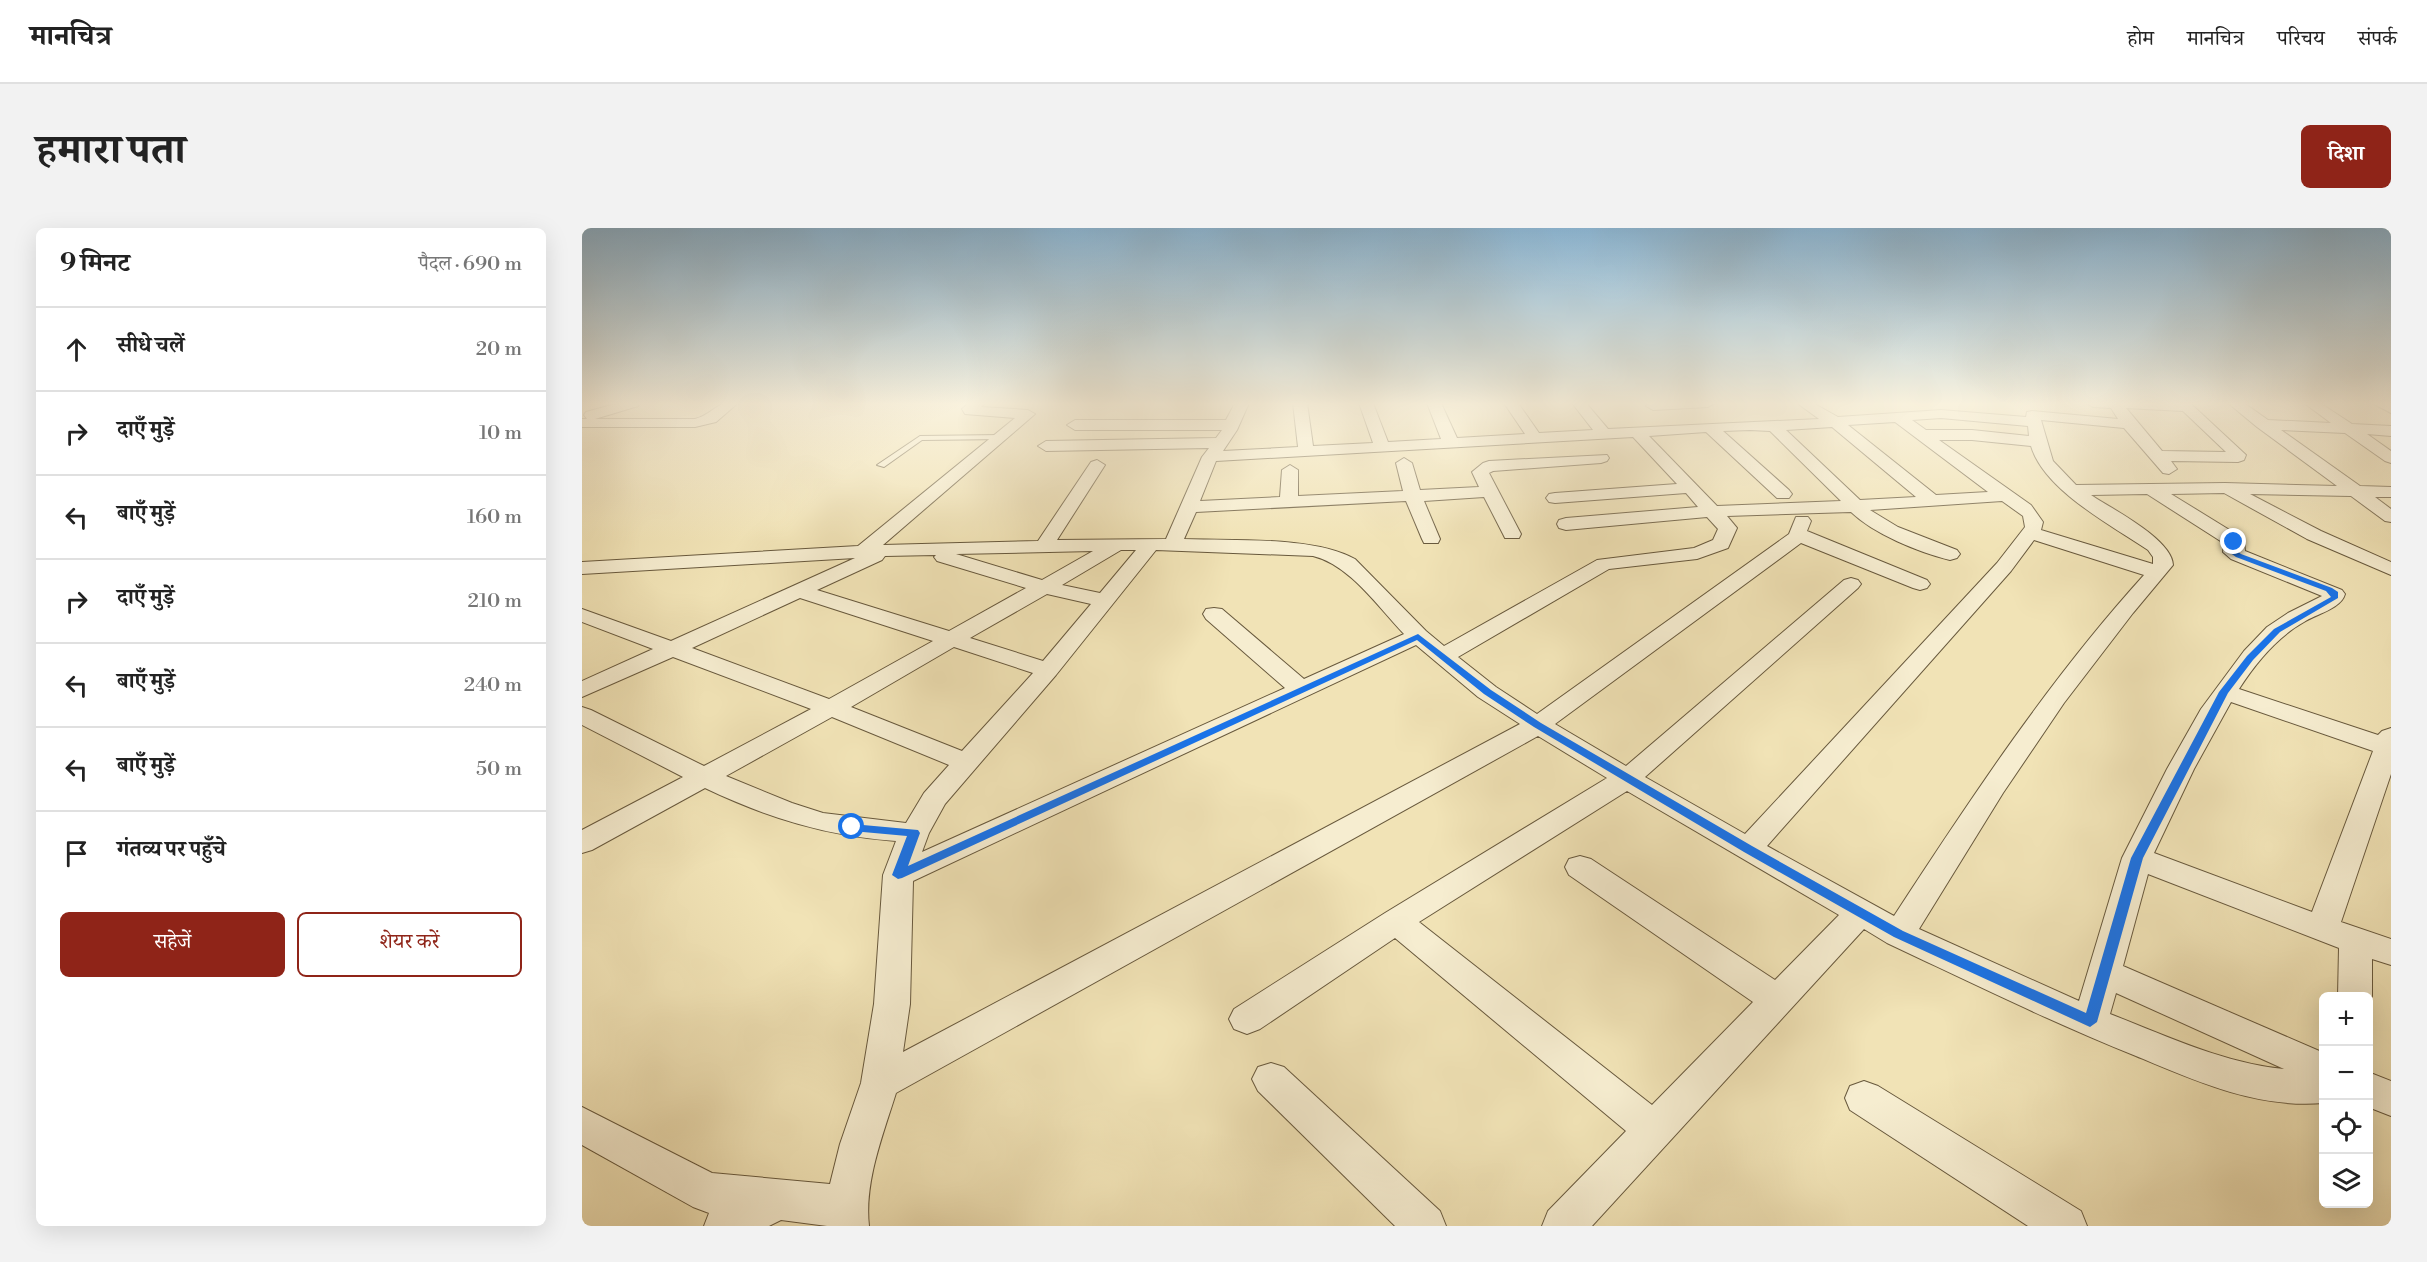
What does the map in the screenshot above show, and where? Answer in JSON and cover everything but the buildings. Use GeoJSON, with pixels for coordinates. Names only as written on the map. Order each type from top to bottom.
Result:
{"type":"FeatureCollection","features":[{"type":"Feature","properties":{"kind":"street"},"geometry":{"type":"LineString","coordinates":[[864,551],[985,450]]}},
{"type":"Feature","properties":{"kind":"street"},"geometry":{"type":"LineString","coordinates":[[1197,450],[1306,452],[1343,450]]}},
{"type":"Feature","properties":{"kind":"street"},"geometry":{"type":"LineString","coordinates":[[585,1132],[708,1193],[775,1201],[847,1216],[860,1144],[880,1083],[892,1004],[898,875],[914,833],[934,800],[1106,601],[1162,544],[1189,507],[1215,450]]}},
{"type":"Feature","properties":{"kind":"street"},"geometry":{"type":"LineString","coordinates":[[1442,657],[1604,564],[1697,554],[1721,544],[1728,528],[1654,450]]}},
{"type":"Feature","properties":{"kind":"street"},"geometry":{"type":"LineString","coordinates":[[1731,450],[1792,513],[1920,584]]}},
{"type":"Feature","properties":{"kind":"street"},"geometry":{"type":"LineString","coordinates":[[1797,450],[1854,506],[1879,525],[1950,554]]}},
{"type":"Feature","properties":{"kind":"street"},"geometry":{"type":"LineString","coordinates":[[1869,450],[1932,501]]}},
{"type":"Feature","properties":{"kind":"street"},"geometry":{"type":"LineString","coordinates":[[1748,849],[2004,567],[2034,527],[2035,521],[2031,514],[1941,450]]}},
{"type":"Feature","properties":{"kind":"street"},"geometry":{"type":"LineString","coordinates":[[1899,934],[1989,791],[2051,701],[2116,617],[2163,565],[2163,557],[2155,546],[2054,476],[2041,458],[2039,450]]}},
{"type":"Feature","properties":{"kind":"street"},"geometry":{"type":"LineString","coordinates":[[2152,450],[2185,488]]}},
{"type":"Feature","properties":{"kind":"street"},"geometry":{"type":"LineString","coordinates":[[2158,456],[2238,457],[2232,450]]}},
{"type":"Feature","properties":{"kind":"street"},"geometry":{"type":"LineString","coordinates":[[2297,450],[2391,516]]}},
{"type":"Feature","properties":{"kind":"street"},"geometry":{"type":"LineString","coordinates":[[1512,534],[1480,472],[1489,466],[1601,458]]}},
{"type":"Feature","properties":{"kind":"street"},"geometry":{"type":"LineString","coordinates":[[1404,463],[1413,496],[1431,539]]}},
{"type":"Feature","properties":{"kind":"street"},"geometry":{"type":"LineString","coordinates":[[1043,548],[1097,465]]}},
{"type":"Feature","properties":{"kind":"street"},"geometry":{"type":"LineString","coordinates":[[1289,502],[1290,470]]}},
{"type":"Feature","properties":{"kind":"street"},"geometry":{"type":"LineString","coordinates":[[1555,498],[1690,488]]}},
{"type":"Feature","properties":{"kind":"street"},"geometry":{"type":"LineString","coordinates":[[2072,490],[2225,488],[2391,492]]}},
{"type":"Feature","properties":{"kind":"street"},"geometry":{"type":"LineString","coordinates":[[2225,488],[2314,535],[2391,569]]}},
{"type":"Feature","properties":{"kind":"street"},"geometry":{"type":"LineString","coordinates":[[2090,1022],[2137,858],[2224,692],[2250,658],[2277,631],[2334,598],[2335,594],[2238,555],[2233,552],[2234,542],[2229,538],[2151,489]]}},
{"type":"Feature","properties":{"kind":"street"},"geometry":{"type":"LineString","coordinates":[[1189,507],[1490,492]]}},
{"type":"Feature","properties":{"kind":"street"},"geometry":{"type":"LineString","coordinates":[[1566,524],[1711,511],[1792,513],[1854,506],[2006,496]]}},
{"type":"Feature","properties":{"kind":"street"},"geometry":{"type":"LineString","coordinates":[[880,1083],[1538,725],[1792,513]]}},
{"type":"Feature","properties":{"kind":"street"},"geometry":{"type":"LineString","coordinates":[[2030,533],[2156,572]]}},
{"type":"Feature","properties":{"kind":"street"},"geometry":{"type":"LineString","coordinates":[[582,568],[864,551],[1162,544],[1313,550],[1334,555],[1348,563],[1418,636],[1487,692],[1538,725],[1748,849],[1899,934],[2090,1022],[2208,1069],[2259,1083],[2304,1088],[2319,1086]]}},
{"type":"Feature","properties":{"kind":"street"},"geometry":{"type":"LineString","coordinates":[[582,843],[831,708],[1117,546]]}},
{"type":"Feature","properties":{"kind":"street"},"geometry":{"type":"LineString","coordinates":[[582,690],[889,550]]}},
{"type":"Feature","properties":{"kind":"street"},"geometry":{"type":"LineString","coordinates":[[921,550],[1044,587],[1106,601]]}},
{"type":"Feature","properties":{"kind":"street"},"geometry":{"type":"LineString","coordinates":[[1247,1019],[1396,921],[1628,778],[1851,584]]}},
{"type":"Feature","properties":{"kind":"street"},"geometry":{"type":"LineString","coordinates":[[799,591],[1047,670]]}},
{"type":"Feature","properties":{"kind":"street"},"geometry":{"type":"LineString","coordinates":[[1214,614],[1303,691]]}},
{"type":"Feature","properties":{"kind":"street"},"geometry":{"type":"LineString","coordinates":[[582,615],[831,708],[967,763]]}},
{"type":"Feature","properties":{"kind":"street"},"geometry":{"type":"LineString","coordinates":[[898,875],[1303,691],[1418,636]]}},
{"type":"Feature","properties":{"kind":"street"},"geometry":{"type":"LineString","coordinates":[[2224,692],[2389,741],[2322,929]]}},
{"type":"Feature","properties":{"kind":"street"},"geometry":{"type":"LineString","coordinates":[[582,715],[706,776],[768,804],[811,820],[852,827],[914,833]]}},
{"type":"Feature","properties":{"kind":"street"},"geometry":{"type":"LineString","coordinates":[[2137,858],[2322,929],[2391,952]]}},
{"type":"Feature","properties":{"kind":"street"},"geometry":{"type":"LineString","coordinates":[[1580,867],[1778,1000]]}},
{"type":"Feature","properties":{"kind":"street"},"geometry":{"type":"LineString","coordinates":[[1563,1226],[1861,912]]}},
{"type":"Feature","properties":{"kind":"street"},"geometry":{"type":"LineString","coordinates":[[1396,921],[1655,1131]]}},
{"type":"Feature","properties":{"kind":"street"},"geometry":{"type":"LineString","coordinates":[[2355,992],[2356,941]]}},
{"type":"Feature","properties":{"kind":"street"},"geometry":{"type":"LineString","coordinates":[[2104,973],[2319,1068]]}},
{"type":"Feature","properties":{"kind":"street"},"geometry":{"type":"LineString","coordinates":[[1271,1079],[1425,1226]]}},
{"type":"Feature","properties":{"kind":"street"},"geometry":{"type":"LineString","coordinates":[[2373,1091],[2391,1099]]}},
{"type":"Feature","properties":{"kind":"street"},"geometry":{"type":"LineString","coordinates":[[1864,1098],[2066,1226]]}},
{"type":"Feature","properties":{"kind":"street"},"geometry":{"type":"LineString","coordinates":[[725,1226],[775,1201]]}},
{"type":"Feature","properties":{"kind":"lane"},"geometry":{"type":"LineString","coordinates":[[881,465],[903,450]]}},
{"type":"Feature","properties":{"kind":"route"},"geometry":{"type":"LineString","coordinates":[[852,827],[914,833],[898,875],[1303,691],[1418,636],[1487,692],[1538,725],[1748,849],[1899,934],[2090,1022],[2137,858],[2224,692],[2250,658],[2277,631],[2334,598],[2335,594],[2329,590],[2238,555],[2232,549],[2235,546],[2234,542]]}}]}
